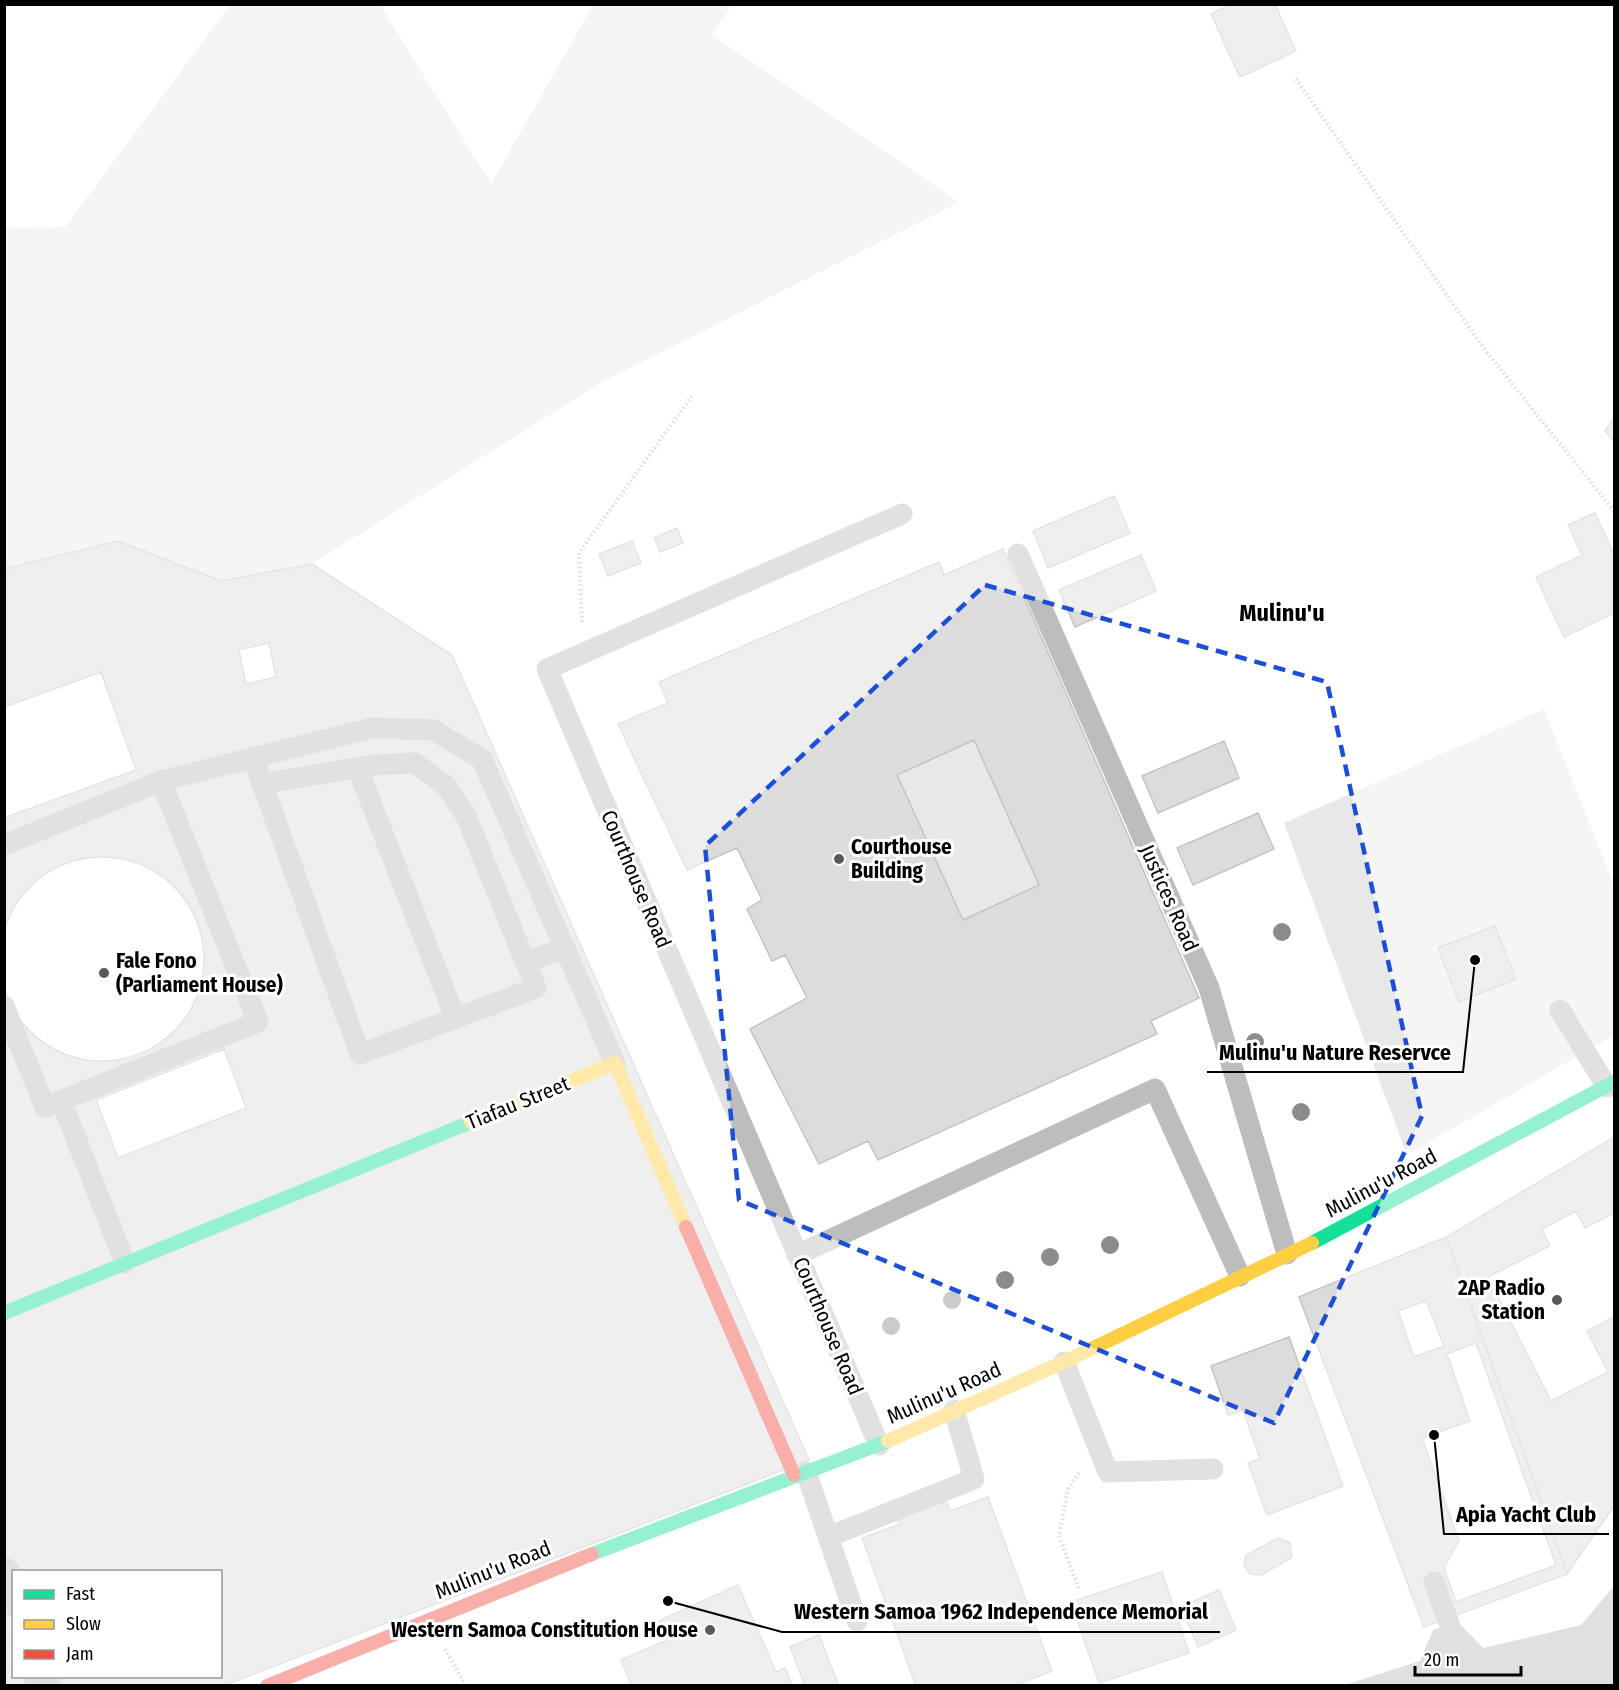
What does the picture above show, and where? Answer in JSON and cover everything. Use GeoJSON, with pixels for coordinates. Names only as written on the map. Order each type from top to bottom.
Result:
{"type":"FeatureCollection","features":[{"type":"Feature","properties":{"kind":"main road","name":"Tiafau Street"},"geometry":{"type":"LineString","coordinates":[[4,1313],[615,1063]]}},
{"type":"Feature","properties":{"kind":"main road"},"geometry":{"type":"LineString","coordinates":[[615,1063],[800,1473]]}},
{"type":"Feature","properties":{"kind":"main road","name":"Mulinu'u Road"},"geometry":{"type":"LineString","coordinates":[[267,1686],[507,1587],[800,1473],[879,1445],[1064,1362],[1355,1221],[1611,1084]]}},
{"type":"Feature","properties":{"kind":"street"},"geometry":{"type":"LineString","coordinates":[[4,1574],[12,1595]]}},
{"type":"Feature","properties":{"kind":"lane","name":"Courthouse Road"},"geometry":{"type":"LineString","coordinates":[[879,1445],[547,669],[902,514]]}},
{"type":"Feature","properties":{"kind":"lane","name":"Justices Road"},"geometry":{"type":"LineString","coordinates":[[1018,554],[1209,988],[1287,1254]]}},
{"type":"Feature","properties":{"kind":"lane"},"geometry":{"type":"LineString","coordinates":[[4,845],[161,781],[372,728],[433,730],[482,759],[615,1063]]}},
{"type":"Feature","properties":{"kind":"lane"},"geometry":{"type":"LineString","coordinates":[[253,758],[262,784],[360,1054],[536,988],[466,816],[446,786],[415,763],[357,767],[262,784]]}},
{"type":"Feature","properties":{"kind":"lane"},"geometry":{"type":"LineString","coordinates":[[357,767],[455,1017]]}},
{"type":"Feature","properties":{"kind":"lane"},"geometry":{"type":"LineString","coordinates":[[4,1006],[45,1107],[258,1022],[161,781]]}},
{"type":"Feature","properties":{"kind":"lane"},"geometry":{"type":"LineString","coordinates":[[525,962],[565,948]]}},
{"type":"Feature","properties":{"kind":"lane"},"geometry":{"type":"LineString","coordinates":[[1560,1010],[1611,1084]]}},
{"type":"Feature","properties":{"kind":"lane"},"geometry":{"type":"LineString","coordinates":[[797,1255],[1155,1089],[1240,1276]]}},
{"type":"Feature","properties":{"kind":"lane"},"geometry":{"type":"LineString","coordinates":[[61,1100],[125,1263]]}},
{"type":"Feature","properties":{"kind":"lane"},"geometry":{"type":"LineString","coordinates":[[1064,1362],[1108,1472],[1213,1469]]}},
{"type":"Feature","properties":{"kind":"lane"},"geometry":{"type":"LineString","coordinates":[[828,1537],[974,1479],[954,1410]]}},
{"type":"Feature","properties":{"kind":"lane"},"geometry":{"type":"LineString","coordinates":[[800,1473],[828,1537],[857,1622]]}},
{"type":"Feature","properties":{"kind":"lane"},"geometry":{"type":"LineString","coordinates":[[1434,1582],[1449,1623]]}},
{"type":"Feature","properties":{"kind":"path"},"geometry":{"type":"LineString","coordinates":[[1296,79],[1485,350],[1614,511]]}},
{"type":"Feature","properties":{"kind":"path"},"geometry":{"type":"LineString","coordinates":[[584,653],[579,554],[692,396]]}},
{"type":"Feature","properties":{"kind":"path"},"geometry":{"type":"LineString","coordinates":[[1079,1589],[1059,1536],[1068,1489],[1097,1445]]}},
{"type":"Feature","properties":{"kind":"highlighted area"},"geometry":{"type":"Polygon","coordinates":[[[985,585],[1327,682],[1422,1116],[1274,1423],[739,1200],[705,846],[985,585]]]}},
{"type":"Feature","properties":{"kind":"shaded area"},"geometry":{"type":"Polygon","coordinates":[[[231,4],[380,5],[491,184],[593,5],[732,5],[712,35],[959,202],[597,385],[312,564],[221,581],[118,541],[5,569],[4,228],[65,227],[231,4]]]}},
{"type":"Feature","properties":{"kind":"shaded area"},"geometry":{"type":"Polygon","coordinates":[[[1544,709],[1614,885],[1614,1035],[1407,1155],[1284,823],[1544,709]]]}},
{"type":"Feature","properties":{"kind":"shaded area"},"geometry":{"type":"Polygon","coordinates":[[[974,740],[1039,885],[963,920],[897,775],[974,740]]]}},
{"type":"Feature","properties":{"kind":"shaded area"},"geometry":{"type":"Polygon","coordinates":[[[1614,1586],[1614,1685],[1342,1686],[1420,1661],[1433,1630],[1458,1622],[1483,1648],[1581,1625],[1614,1586]]]}},
{"type":"Feature","properties":{"kind":"building"},"geometry":{"type":"Polygon","coordinates":[[[1231,4],[1275,4],[1296,51],[1240,77],[1211,14],[1231,4]]]}},
{"type":"Feature","properties":{"kind":"building"},"geometry":{"type":"Polygon","coordinates":[[[1614,418],[1614,442],[1605,431],[1614,418]]]}},
{"type":"Feature","properties":{"kind":"building"},"geometry":{"type":"Polygon","coordinates":[[[1114,496],[1130,533],[1048,568],[1033,531],[1114,496]]]}},
{"type":"Feature","properties":{"kind":"building"},"geometry":{"type":"Polygon","coordinates":[[[1595,513],[1614,555],[1614,613],[1564,637],[1536,577],[1582,555],[1568,525],[1595,513]]]}},
{"type":"Feature","properties":{"kind":"building"},"geometry":{"type":"Polygon","coordinates":[[[677,528],[683,543],[660,552],[654,538],[677,528]]]}},
{"type":"Feature","properties":{"kind":"building"},"geometry":{"type":"Polygon","coordinates":[[[118,541],[221,581],[312,564],[452,655],[809,1460],[223,1686],[4,1686],[4,569],[118,541]]]}},
{"type":"Feature","properties":{"kind":"building"},"geometry":{"type":"Polygon","coordinates":[[[632,541],[641,563],[608,576],[599,554],[632,541]]]}},
{"type":"Feature","properties":{"kind":"building","name":"Courthouse Building"},"geometry":{"type":"Polygon","coordinates":[[[1003,549],[1199,998],[1151,1021],[1157,1034],[878,1160],[868,1141],[819,1164],[750,1029],[807,998],[785,955],[772,961],[747,909],[762,900],[737,848],[687,870],[618,724],[668,703],[659,682],[939,562],[944,575],[1003,549]],[[974,740],[897,775],[963,920],[1039,885],[974,740]]]}},
{"type":"Feature","properties":{"kind":"building"},"geometry":{"type":"Polygon","coordinates":[[[1141,555],[1156,591],[1075,627],[1059,590],[1141,555]]]}},
{"type":"Feature","properties":{"kind":"building"},"geometry":{"type":"Polygon","coordinates":[[[269,643],[276,677],[246,684],[239,650],[269,643]]]}},
{"type":"Feature","properties":{"kind":"building"},"geometry":{"type":"Polygon","coordinates":[[[101,672],[136,770],[4,818],[4,707],[101,672]]]}},
{"type":"Feature","properties":{"kind":"building"},"geometry":{"type":"Polygon","coordinates":[[[1224,741],[1239,778],[1158,813],[1142,776],[1224,741]]]}},
{"type":"Feature","properties":{"kind":"building"},"geometry":{"type":"Polygon","coordinates":[[[1258,813],[1274,849],[1193,885],[1177,848],[1258,813]]]}},
{"type":"Feature","properties":{"kind":"building","name":"Fale Fono (Parliament House)"},"geometry":{"type":"Polygon","coordinates":[[[92,857],[112,857],[141,864],[167,880],[181,894],[197,920],[203,939],[203,979],[197,998],[181,1024],[167,1038],[132,1057],[112,1061],[92,1061],[63,1054],[37,1038],[23,1024],[4,989],[0,969],[0,949],[7,920],[23,894],[37,880],[72,861],[92,857]]]}},
{"type":"Feature","properties":{"kind":"building"},"geometry":{"type":"Polygon","coordinates":[[[1495,926],[1516,979],[1459,1002],[1438,948],[1495,926]]]}},
{"type":"Feature","properties":{"kind":"building"},"geometry":{"type":"Polygon","coordinates":[[[224,1049],[246,1108],[118,1158],[96,1100],[224,1049]]]}},
{"type":"Feature","properties":{"kind":"building"},"geometry":{"type":"Polygon","coordinates":[[[1614,1137],[1614,1506],[1567,1574],[1446,1237],[1614,1137]]]}},
{"type":"Feature","properties":{"kind":"building","name":"2AP Radio Station"},"geometry":{"type":"Polygon","coordinates":[[[1576,1211],[1585,1228],[1614,1213],[1614,1317],[1587,1331],[1608,1372],[1551,1401],[1488,1277],[1550,1246],[1542,1229],[1576,1211]]]}},
{"type":"Feature","properties":{"kind":"building"},"geometry":{"type":"Polygon","coordinates":[[[1446,1237],[1567,1574],[1424,1627],[1299,1297],[1446,1237]]]}},
{"type":"Feature","properties":{"kind":"building"},"geometry":{"type":"Polygon","coordinates":[[[1426,1301],[1444,1346],[1414,1357],[1398,1311],[1426,1301]]]}},
{"type":"Feature","properties":{"kind":"building"},"geometry":{"type":"Polygon","coordinates":[[[1289,1337],[1343,1486],[1267,1515],[1248,1463],[1260,1459],[1243,1410],[1228,1415],[1211,1366],[1289,1337]]]}},
{"type":"Feature","properties":{"kind":"building"},"geometry":{"type":"Polygon","coordinates":[[[1476,1343],[1556,1565],[1456,1602],[1444,1568],[1459,1540],[1422,1438],[1470,1421],[1447,1354],[1476,1343]]]}},
{"type":"Feature","properties":{"kind":"building"},"geometry":{"type":"Polygon","coordinates":[[[941,1485],[950,1511],[988,1497],[1052,1671],[1014,1686],[916,1686],[862,1538],[900,1524],[893,1503],[941,1485]]]}},
{"type":"Feature","properties":{"kind":"building"},"geometry":{"type":"Polygon","coordinates":[[[1278,1538],[1290,1543],[1292,1557],[1262,1575],[1250,1574],[1244,1565],[1246,1555],[1278,1538]]]}},
{"type":"Feature","properties":{"kind":"building"},"geometry":{"type":"Polygon","coordinates":[[[1162,1572],[1189,1653],[1099,1683],[1071,1602],[1162,1572]]]}},
{"type":"Feature","properties":{"kind":"building","name":"Western Samoa Constitution House"},"geometry":{"type":"Polygon","coordinates":[[[738,1585],[776,1672],[785,1668],[793,1686],[632,1686],[621,1660],[667,1640],[658,1621],[738,1585]]]}},
{"type":"Feature","properties":{"kind":"building"},"geometry":{"type":"Polygon","coordinates":[[[1219,1590],[1236,1630],[1198,1647],[1181,1607],[1219,1590]]]}},
{"type":"Feature","properties":{"kind":"building"},"geometry":{"type":"Polygon","coordinates":[[[819,1635],[839,1686],[805,1686],[790,1647],[819,1635]]]}},
{"type":"Feature","properties":{"kind":"traffic: fast"},"geometry":{"type":"LineString","coordinates":[[1312,1243],[1614,1082]]}},
{"type":"Feature","properties":{"kind":"traffic: fast"},"geometry":{"type":"LineString","coordinates":[[4,1313],[471,1122]]}},
{"type":"Feature","properties":{"kind":"traffic: fast"},"geometry":{"type":"LineString","coordinates":[[592,1554],[888,1441]]}},
{"type":"Feature","properties":{"kind":"traffic: slow"},"geometry":{"type":"LineString","coordinates":[[471,1122],[615,1063],[686,1227]]}},
{"type":"Feature","properties":{"kind":"traffic: slow"},"geometry":{"type":"LineString","coordinates":[[888,1441],[1064,1362],[1312,1243]]}},
{"type":"Feature","properties":{"kind":"traffic: jam"},"geometry":{"type":"LineString","coordinates":[[686,1227],[794,1475]]}},
{"type":"Feature","properties":{"kind":"traffic: jam"},"geometry":{"type":"LineString","coordinates":[[267,1686],[592,1554]]}},
{"type":"Feature","properties":{"kind":"place","name":"Courthouse Building"},"geometry":{"type":"Point","coordinates":[839,859]}},
{"type":"Feature","properties":{"kind":"place","name":"Mulinu'u Nature Reservce"},"geometry":{"type":"Point","coordinates":[1475,960]}},
{"type":"Feature","properties":{"kind":"place","name":"Fale Fono (Parliament House)"},"geometry":{"type":"Point","coordinates":[104,973]}},
{"type":"Feature","properties":{"kind":"place","name":"2AP Radio Station"},"geometry":{"type":"Point","coordinates":[1557,1300]}},
{"type":"Feature","properties":{"kind":"place","name":"Apia Yacht Club"},"geometry":{"type":"Point","coordinates":[1434,1435]}},
{"type":"Feature","properties":{"kind":"place","name":"Western Samoa 1962 Independence Memorial"},"geometry":{"type":"Point","coordinates":[668,1601]}},
{"type":"Feature","properties":{"kind":"place","name":"Western Samoa Constitution House"},"geometry":{"type":"Point","coordinates":[710,1630]}},
{"type":"Feature","properties":{"kind":"district","name":"Mulinu'u"},"geometry":{"type":"Point","coordinates":[1282,613]}}]}
